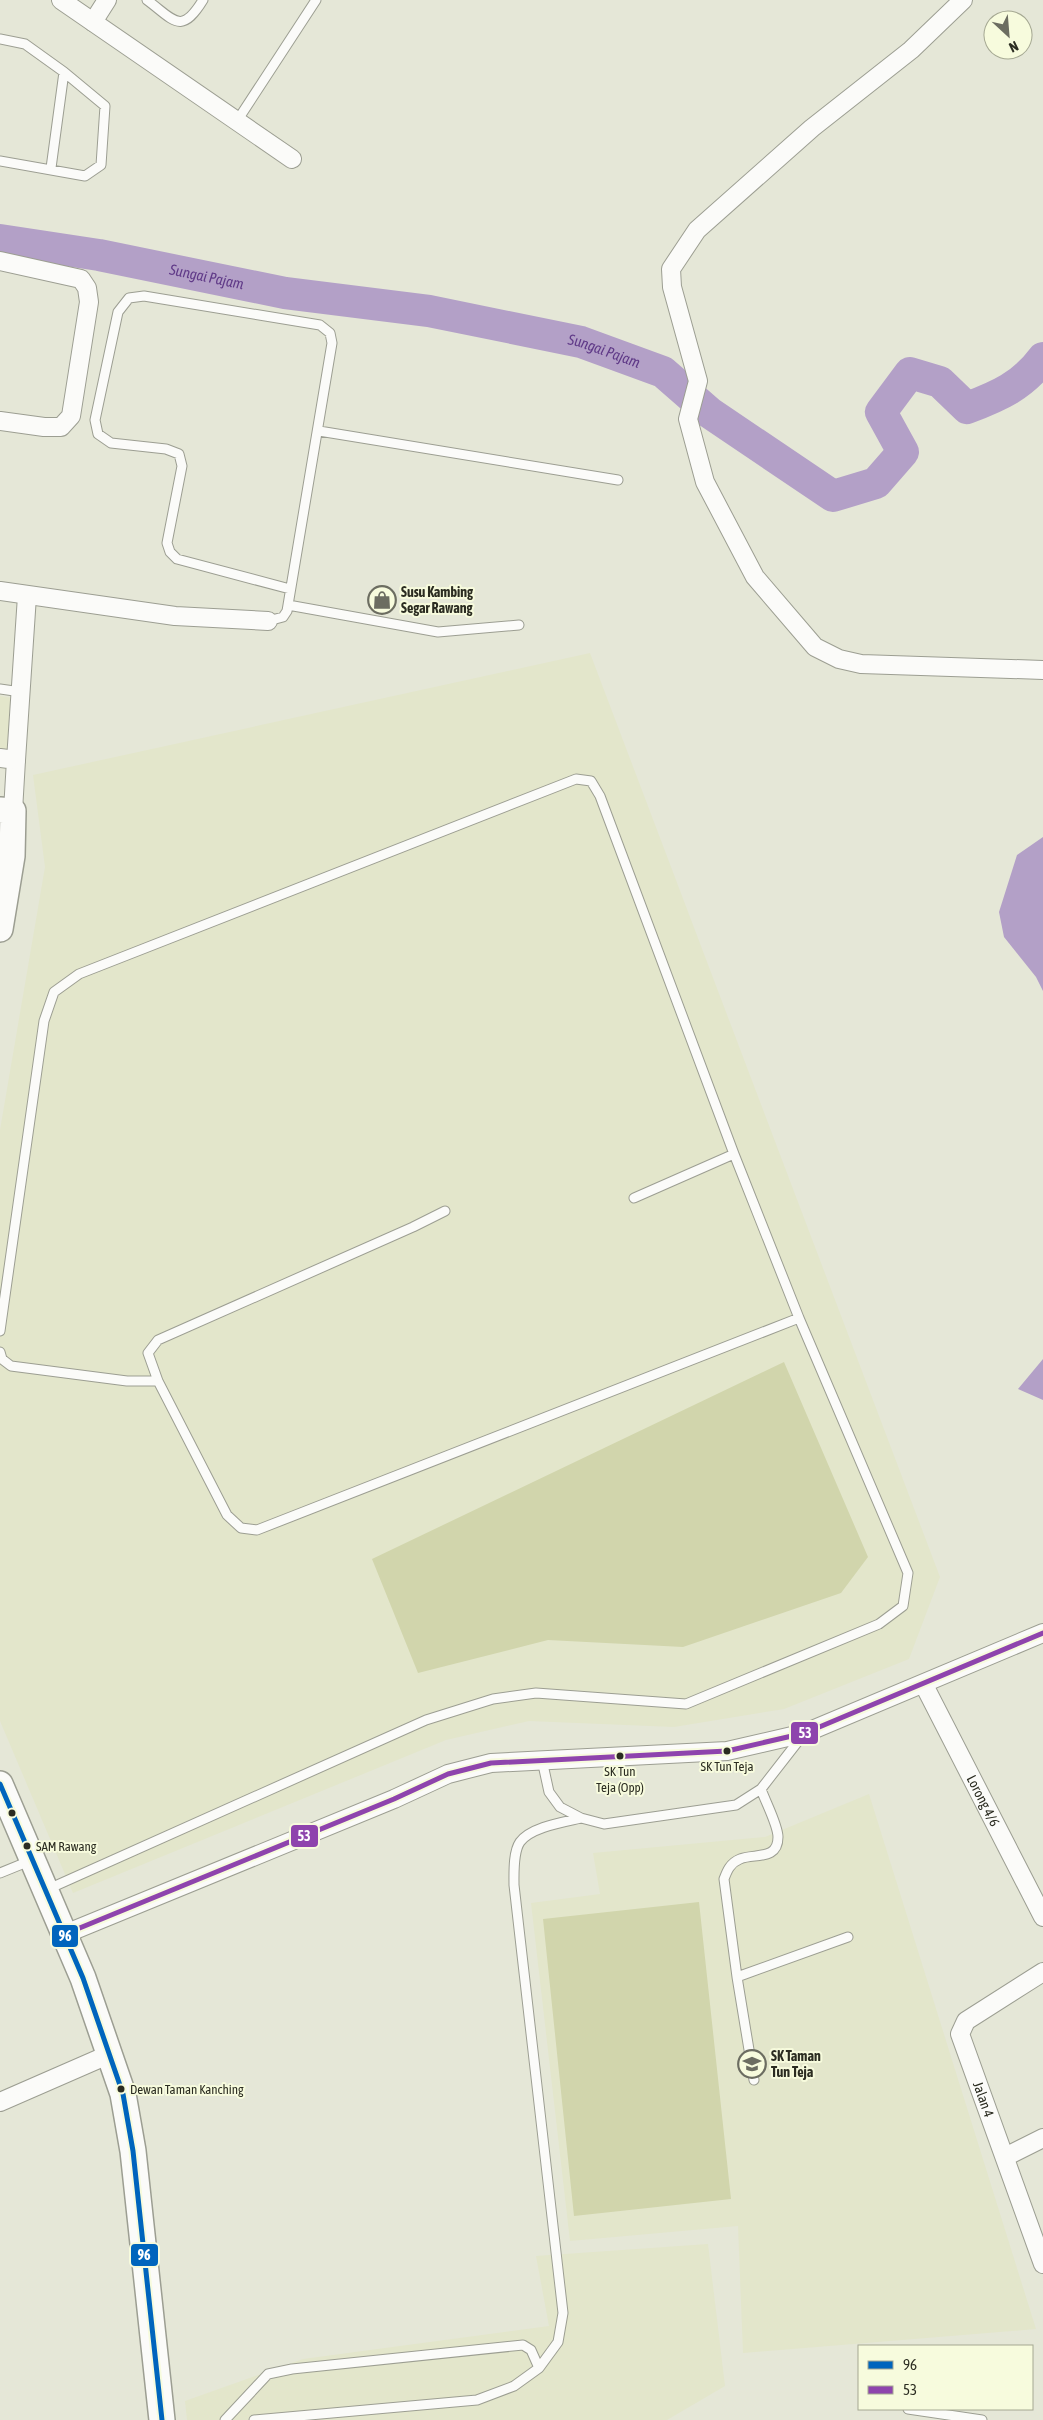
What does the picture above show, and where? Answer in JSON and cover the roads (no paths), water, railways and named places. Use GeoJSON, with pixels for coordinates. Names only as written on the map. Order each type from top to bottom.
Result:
{"type":"FeatureCollection","features":[{"type":"Feature","properties":{"kind":"street"},"geometry":{"type":"LineString","coordinates":[[61,0],[292,159]]}},
{"type":"Feature","properties":{"kind":"street"},"geometry":{"type":"LineString","coordinates":[[93,22],[108,0]]}},
{"type":"Feature","properties":{"kind":"street"},"geometry":{"type":"LineString","coordinates":[[954,3],[911,50],[812,128],[697,230],[679,256],[671,269],[672,287],[698,380],[688,419],[704,482],[754,577],[815,647],[839,659],[861,664],[1043,670]]}},
{"type":"Feature","properties":{"kind":"street"},"geometry":{"type":"LineString","coordinates":[[0,261],[81,279],[87,288],[89,302],[71,416],[62,427],[44,427],[0,421]]}},
{"type":"Feature","properties":{"kind":"street"},"geometry":{"type":"LineString","coordinates":[[0,591],[175,616],[268,621]]}},
{"type":"Feature","properties":{"kind":"street"},"geometry":{"type":"LineString","coordinates":[[0,929],[12,856],[6,810],[8,759],[21,692],[27,596]]}},
{"type":"Feature","properties":{"kind":"street"},"geometry":{"type":"LineString","coordinates":[[65,1934],[394,1800],[448,1774],[491,1763],[727,1751],[805,1733],[924,1685],[1043,1633]]}},
{"type":"Feature","properties":{"kind":"street","name":"Lorong 4/6"},"geometry":{"type":"LineString","coordinates":[[924,1685],[1043,1917]]}},
{"type":"Feature","properties":{"kind":"street"},"geometry":{"type":"LineString","coordinates":[[0,1784],[65,1934],[123,2094],[133,2151],[162,2420]]}},
{"type":"Feature","properties":{"kind":"street","name":"Jalan 4"},"geometry":{"type":"LineString","coordinates":[[1043,1972],[966,2020],[960,2034],[1043,2264]]}},
{"type":"Feature","properties":{"kind":"street"},"geometry":{"type":"LineString","coordinates":[[0,2102],[110,2054]]}},
{"type":"Feature","properties":{"kind":"street"},"geometry":{"type":"LineString","coordinates":[[1005,2157],[1043,2138]]}},
{"type":"Feature","properties":{"kind":"lane"},"geometry":{"type":"LineString","coordinates":[[147,0],[177,22],[186,21],[193,17],[203,0]]}},
{"type":"Feature","properties":{"kind":"lane"},"geometry":{"type":"LineString","coordinates":[[237,121],[316,0]]}},
{"type":"Feature","properties":{"kind":"lane"},"geometry":{"type":"LineString","coordinates":[[0,39],[24,44],[64,72],[104,106],[101,165],[85,176],[51,168],[0,161]]}},
{"type":"Feature","properties":{"kind":"lane"},"geometry":{"type":"LineString","coordinates":[[51,168],[64,72]]}},
{"type":"Feature","properties":{"kind":"lane"},"geometry":{"type":"LineString","coordinates":[[268,621],[283,617],[288,604],[319,431],[332,343],[330,333],[320,325],[144,296],[129,298],[118,312],[95,420],[98,434],[111,443],[166,449],[178,454],[182,466],[167,543],[170,552],[177,558],[290,588]]}},
{"type":"Feature","properties":{"kind":"lane"},"geometry":{"type":"LineString","coordinates":[[319,431],[618,480]]}},
{"type":"Feature","properties":{"kind":"lane"},"geometry":{"type":"LineString","coordinates":[[288,604],[438,632],[519,625]]}},
{"type":"Feature","properties":{"kind":"lane"},"geometry":{"type":"LineString","coordinates":[[0,689],[21,692]]}},
{"type":"Feature","properties":{"kind":"lane"},"geometry":{"type":"LineString","coordinates":[[0,1331],[44,1021],[54,992],[79,974],[576,779],[591,781],[600,796],[734,1154],[799,1318],[908,1573],[903,1606],[879,1624],[686,1704],[536,1693],[493,1699],[426,1720],[46,1890]]}},
{"type":"Feature","properties":{"kind":"lane"},"geometry":{"type":"LineString","coordinates":[[634,1198],[734,1154]]}},
{"type":"Feature","properties":{"kind":"lane"},"geometry":{"type":"LineString","coordinates":[[445,1211],[158,1340],[148,1353],[158,1381],[228,1515],[241,1528],[258,1530],[799,1318]]}},
{"type":"Feature","properties":{"kind":"lane"},"geometry":{"type":"LineString","coordinates":[[0,1352],[2,1359],[10,1366],[127,1381],[158,1381]]}},
{"type":"Feature","properties":{"kind":"lane"},"geometry":{"type":"LineString","coordinates":[[542,1760],[550,1792],[560,1807],[581,1818],[604,1824],[736,1805],[761,1789],[805,1733]]}},
{"type":"Feature","properties":{"kind":"lane"},"geometry":{"type":"LineString","coordinates":[[754,2080],[737,1977],[724,1879],[728,1867],[740,1858],[767,1855],[776,1848],[778,1836],[761,1789]]}},
{"type":"Feature","properties":{"kind":"lane"},"geometry":{"type":"LineString","coordinates":[[254,2420],[478,2400],[514,2386],[539,2368],[558,2342],[563,2313],[514,1884],[515,1861],[520,1842],[540,1829],[581,1818]]}},
{"type":"Feature","properties":{"kind":"lane"},"geometry":{"type":"LineString","coordinates":[[0,1873],[33,1860]]}},
{"type":"Feature","properties":{"kind":"lane"},"geometry":{"type":"LineString","coordinates":[[737,1977],[848,1937]]}},
{"type":"Feature","properties":{"kind":"lane"},"geometry":{"type":"LineString","coordinates":[[225,2420],[268,2374],[292,2368],[523,2345],[532,2350],[539,2368]]}},
{"type":"Feature","properties":{"kind":"lane"},"geometry":{"type":"LineString","coordinates":[[915,2410],[982,2420]]}},
{"type":"Feature","properties":{"kind":"waterway","name":"Sungai Pajam"},"geometry":{"type":"LineString","coordinates":[[0,240],[99,255],[285,293],[429,311],[581,342],[663,372],[710,413],[833,496],[876,483],[903,452],[881,412],[910,373],[940,382],[967,408],[1009,389],[1027,376],[1043,358]]}},
{"type":"Feature","properties":{"kind":"place","name":"Susu Kambing Segar Rawang"},"geometry":{"type":"Point","coordinates":[382,600]}},
{"type":"Feature","properties":{"kind":"place","name":"SK Tun Teja"},"geometry":{"type":"Point","coordinates":[727,1751]}},
{"type":"Feature","properties":{"kind":"place","name":"SK Tun Teja (Opp)"},"geometry":{"type":"Point","coordinates":[620,1756]}},
{"type":"Feature","properties":{"kind":"place","name":"SAM Rawang"},"geometry":{"type":"Point","coordinates":[27,1846]}},
{"type":"Feature","properties":{"kind":"place","name":"SK Taman Tun Teja"},"geometry":{"type":"Point","coordinates":[752,2064]}},
{"type":"Feature","properties":{"kind":"place","name":"Dewan Taman Kanching"},"geometry":{"type":"Point","coordinates":[121,2089]}}]}
